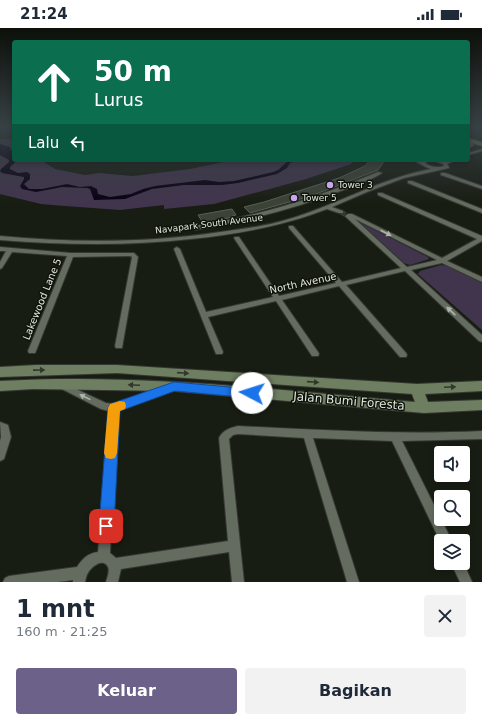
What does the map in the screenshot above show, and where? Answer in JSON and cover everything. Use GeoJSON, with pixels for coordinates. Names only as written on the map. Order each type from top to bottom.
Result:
{"type":"FeatureCollection","features":[{"type":"Feature","properties":{"kind":"main road","name":"Jalan Bumi Foresta"},"geometry":{"type":"LineString","coordinates":[[0,372],[36,370],[125,370],[417,389],[482,386]]}},
{"type":"Feature","properties":{"kind":"main road","name":"Jalan Bumi Foresta"},"geometry":{"type":"LineString","coordinates":[[0,386],[59,384],[174,386],[424,408],[482,404]]}},
{"type":"Feature","properties":{"kind":"main road"},"geometry":{"type":"LineString","coordinates":[[417,389],[424,408]]}},
{"type":"Feature","properties":{"kind":"street"},"geometry":{"type":"LineString","coordinates":[[419,162],[430,168],[440,169],[447,166],[445,164]]}},
{"type":"Feature","properties":{"kind":"street"},"geometry":{"type":"LineString","coordinates":[[440,162],[445,164],[450,162]]}},
{"type":"Feature","properties":{"kind":"street","name":"Navapark South Avenue"},"geometry":{"type":"LineString","coordinates":[[0,238],[62,243],[156,241],[245,231],[284,222],[328,207],[411,173],[423,164]]}},
{"type":"Feature","properties":{"kind":"street","name":"Navapark South Avenue"},"geometry":{"type":"LineString","coordinates":[[411,173],[440,169]]}},
{"type":"Feature","properties":{"kind":"street"},"geometry":{"type":"LineString","coordinates":[[195,228],[241,220],[291,207],[380,173]]}},
{"type":"Feature","properties":{"kind":"street"},"geometry":{"type":"LineString","coordinates":[[443,174],[482,188]]}},
{"type":"Feature","properties":{"kind":"street"},"geometry":{"type":"LineString","coordinates":[[410,182],[482,211]]}},
{"type":"Feature","properties":{"kind":"street"},"geometry":{"type":"LineString","coordinates":[[353,184],[368,191]]}},
{"type":"Feature","properties":{"kind":"street"},"geometry":{"type":"LineString","coordinates":[[380,194],[482,238]]}},
{"type":"Feature","properties":{"kind":"street"},"geometry":{"type":"LineString","coordinates":[[337,203],[482,339]]}},
{"type":"Feature","properties":{"kind":"street"},"geometry":{"type":"LineString","coordinates":[[291,207],[304,216]]}},
{"type":"Feature","properties":{"kind":"street"},"geometry":{"type":"LineString","coordinates":[[328,207],[346,213],[482,280]]}},
{"type":"Feature","properties":{"kind":"street"},"geometry":{"type":"LineString","coordinates":[[291,227],[403,355]]}},
{"type":"Feature","properties":{"kind":"street"},"geometry":{"type":"LineString","coordinates":[[237,238],[315,354]]}},
{"type":"Feature","properties":{"kind":"street","name":"North Avenue"},"geometry":{"type":"LineString","coordinates":[[205,315],[442,261],[482,238]]}},
{"type":"Feature","properties":{"kind":"street"},"geometry":{"type":"LineString","coordinates":[[0,249],[71,255],[127,253],[135,256],[119,346]]}},
{"type":"Feature","properties":{"kind":"street"},"geometry":{"type":"LineString","coordinates":[[177,249],[219,352]]}},
{"type":"Feature","properties":{"kind":"street"},"geometry":{"type":"LineString","coordinates":[[0,267],[10,250]]}},
{"type":"Feature","properties":{"kind":"street","name":"Lakewood Lane 5"},"geometry":{"type":"LineString","coordinates":[[32,351],[71,255]]}},
{"type":"Feature","properties":{"kind":"street"},"geometry":{"type":"LineString","coordinates":[[59,384],[104,406],[114,408],[174,386]]}},
{"type":"Feature","properties":{"kind":"street"},"geometry":{"type":"LineString","coordinates":[[112,582],[116,572],[109,560],[114,408]]}},
{"type":"Feature","properties":{"kind":"street"},"geometry":{"type":"LineString","coordinates":[[0,426],[5,428],[6,437],[0,456]]}},
{"type":"Feature","properties":{"kind":"street"},"geometry":{"type":"LineString","coordinates":[[238,582],[233,546],[224,438],[230,432],[238,430],[395,438],[480,437]]}},
{"type":"Feature","properties":{"kind":"street"},"geometry":{"type":"LineString","coordinates":[[307,434],[353,582]]}},
{"type":"Feature","properties":{"kind":"street"},"geometry":{"type":"LineString","coordinates":[[395,438],[443,534]]}},
{"type":"Feature","properties":{"kind":"street"},"geometry":{"type":"LineString","coordinates":[[9,582],[79,577],[84,565],[97,556],[109,560],[233,546]]}},
{"type":"Feature","properties":{"kind":"street"},"geometry":{"type":"LineString","coordinates":[[460,570],[466,582]]}},
{"type":"Feature","properties":{"kind":"shaded area"},"geometry":{"type":"Polygon","coordinates":[[[0,152],[12,152],[12,162],[44,162],[55,169],[85,175],[99,173],[133,176],[190,169],[224,162],[352,162],[351,164],[306,179],[214,204],[164,209],[164,205],[120,210],[41,204],[0,194],[0,152]]]}},
{"type":"Feature","properties":{"kind":"shaded area"},"geometry":{"type":"Polygon","coordinates":[[[0,152],[12,152],[12,162],[16,162],[10,167],[10,169],[18,173],[27,172],[30,174],[30,179],[24,184],[29,189],[42,189],[67,184],[80,187],[91,186],[97,189],[98,194],[110,197],[131,194],[155,186],[205,180],[219,182],[234,181],[273,172],[278,170],[287,162],[293,162],[277,174],[238,183],[222,185],[184,185],[152,189],[125,199],[94,200],[90,189],[87,188],[62,187],[36,192],[22,189],[20,186],[24,177],[2,173],[0,171],[9,162],[9,160],[0,155],[0,152]]]}},
{"type":"Feature","properties":{"kind":"shaded area"},"geometry":{"type":"Polygon","coordinates":[[[359,222],[428,257],[429,259],[410,265],[404,263],[359,222]]]}},
{"type":"Feature","properties":{"kind":"shaded area"},"geometry":{"type":"Polygon","coordinates":[[[441,265],[448,266],[482,283],[482,330],[418,274],[420,271],[441,265]]]}},
{"type":"Feature","properties":{"kind":"building"},"geometry":{"type":"Polygon","coordinates":[[[368,162],[384,162],[378,170],[311,196],[250,213],[244,207],[339,178],[365,166],[368,162]]]}},
{"type":"Feature","properties":{"kind":"building"},"geometry":{"type":"Polygon","coordinates":[[[232,209],[236,215],[232,216],[233,217],[203,223],[198,215],[232,209]]]}},
{"type":"Feature","properties":{"kind":"tunnel"},"geometry":{"type":"LineString","coordinates":[[341,212],[348,216]]}},
{"type":"Feature","properties":{"kind":"slow traffic"},"geometry":{"type":"LineString","coordinates":[[111,453],[114,408],[120,406]]}},
{"type":"Feature","properties":{"kind":"place","name":"Tower 3"},"geometry":{"type":"Point","coordinates":[330,185]}},
{"type":"Feature","properties":{"kind":"place","name":"Tower 5"},"geometry":{"type":"Point","coordinates":[294,198]}},
{"type":"Feature","properties":{"kind":"route"},"geometry":{"type":"LineString","coordinates":[[106,526],[114,408],[174,386],[252,393]]}}]}
